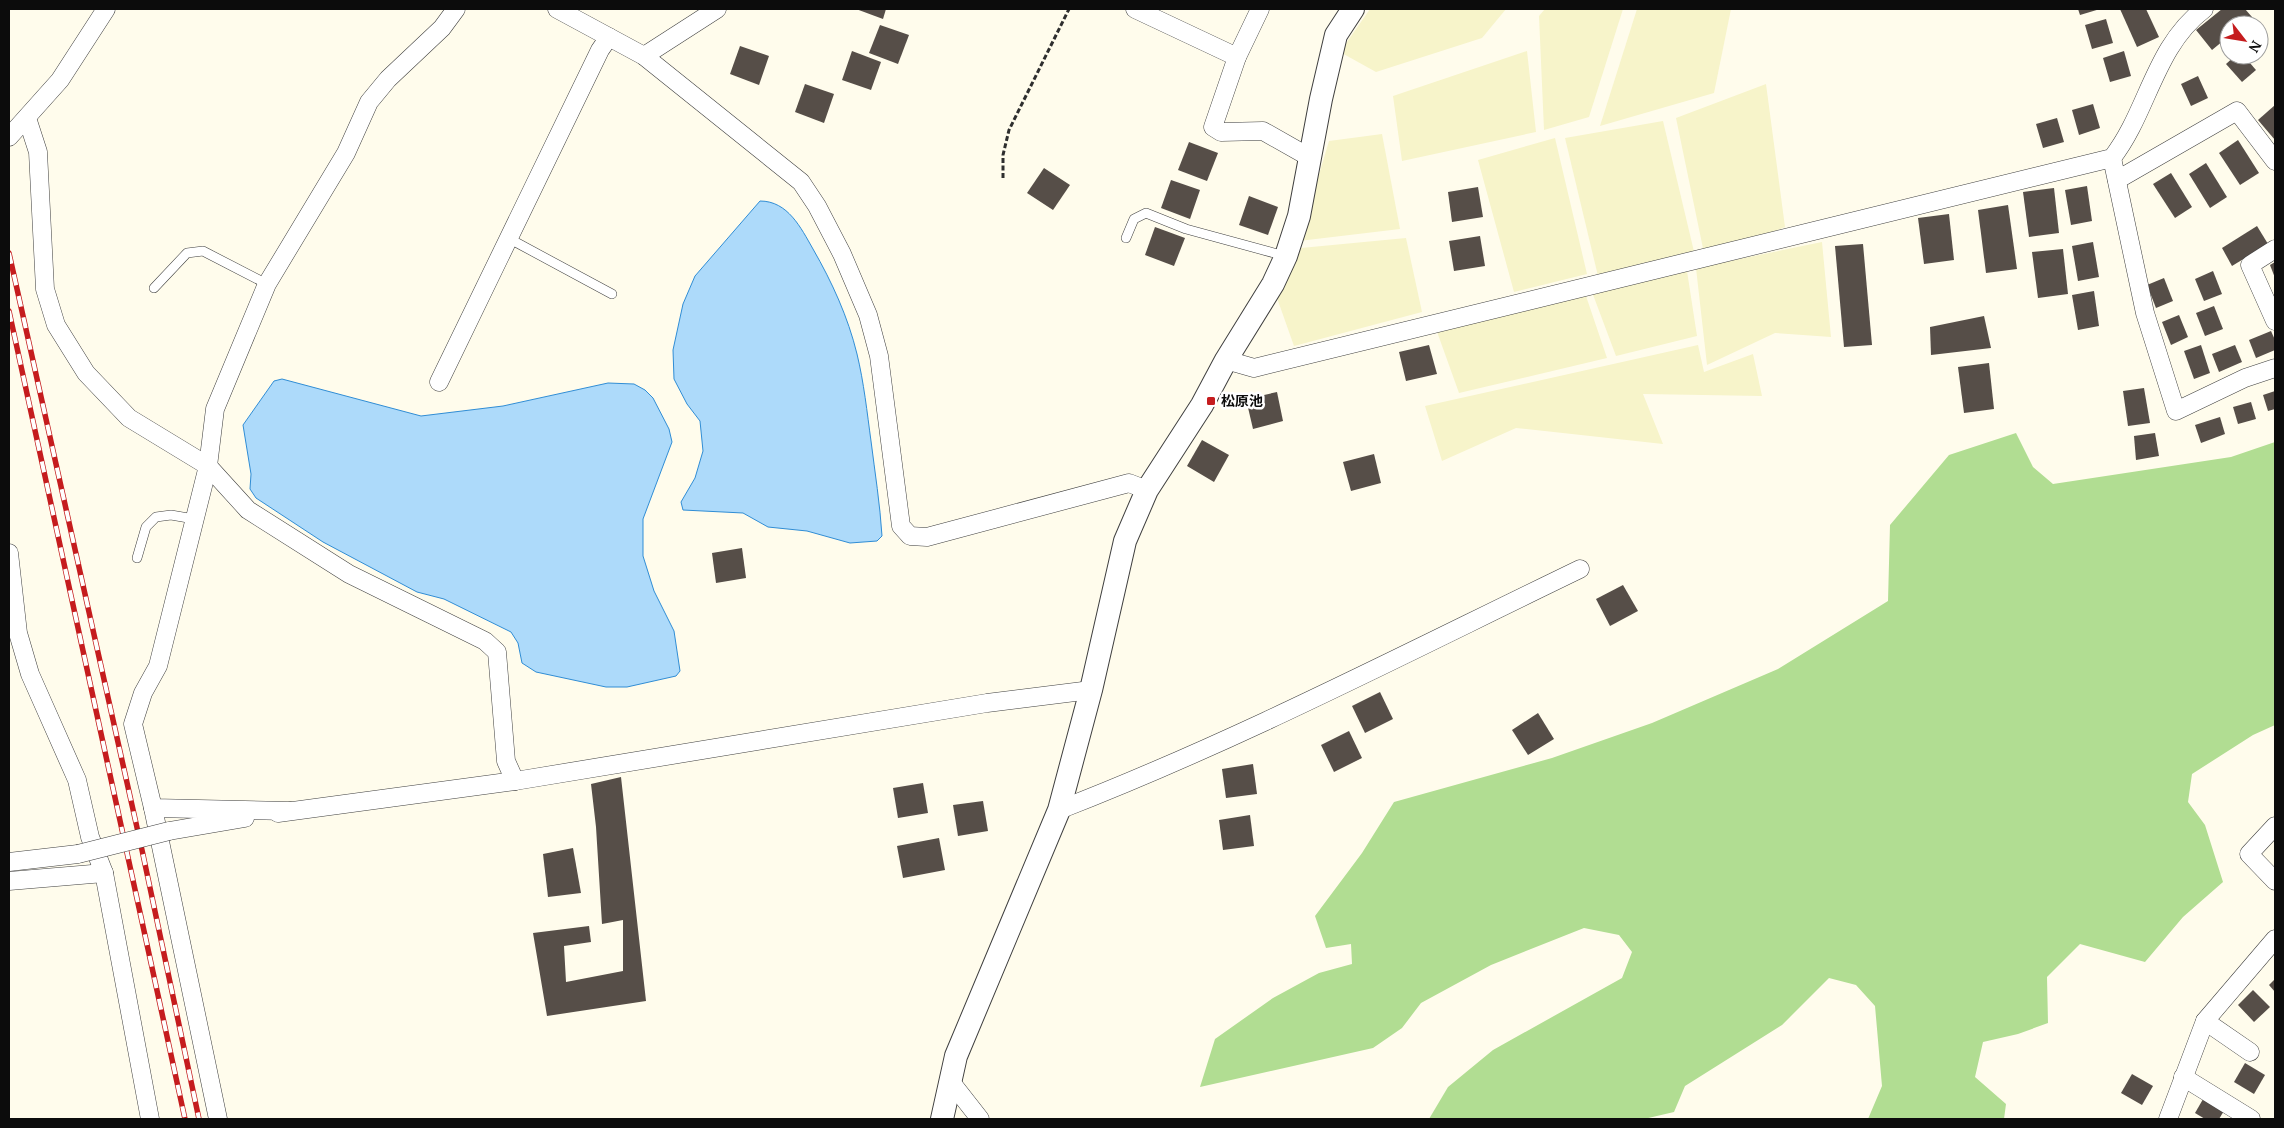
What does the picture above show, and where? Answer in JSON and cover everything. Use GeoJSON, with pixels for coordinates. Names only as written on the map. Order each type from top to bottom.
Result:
{"type":"FeatureCollection","features":[{"type":"Feature","properties":{"kind":"street"},"geometry":{"type":"LineString","coordinates":[[9,137],[60,80],[106,9]]}},
{"type":"Feature","properties":{"kind":"street"},"geometry":{"type":"LineString","coordinates":[[218,1119],[153,808],[133,724],[143,693],[158,666],[208,466],[215,409],[267,284],[346,153],[369,102],[388,79],[442,28],[456,9]]}},
{"type":"Feature","properties":{"kind":"street"},"geometry":{"type":"LineString","coordinates":[[557,9],[644,56],[801,182],[817,206],[842,254],[868,315],[879,356],[901,526],[910,536],[927,536],[1129,483],[1147,490]]}},
{"type":"Feature","properties":{"kind":"street"},"geometry":{"type":"LineString","coordinates":[[644,56],[716,9]]}},
{"type":"Feature","properties":{"kind":"street"},"geometry":{"type":"LineString","coordinates":[[1135,9],[1237,57]]}},
{"type":"Feature","properties":{"kind":"street"},"geometry":{"type":"LineString","coordinates":[[1260,9],[1237,57],[1213,127],[1221,132],[1263,131],[1310,157]]}},
{"type":"Feature","properties":{"kind":"street"},"geometry":{"type":"LineString","coordinates":[[942,1119],[956,1056],[1059,810],[1091,690],[1125,541],[1147,490],[1202,405],[1226,360],[1273,284],[1286,256],[1299,216],[1336,35],[1352,9]]}},
{"type":"Feature","properties":{"kind":"street"},"geometry":{"type":"LineString","coordinates":[[1226,360],[1254,368],[2112,158],[2126,140],[2155,72],[2188,21],[2204,9]]}},
{"type":"Feature","properties":{"kind":"street"},"geometry":{"type":"LineString","coordinates":[[439,382],[600,50],[609,37]]}},
{"type":"Feature","properties":{"kind":"street"},"geometry":{"type":"LineString","coordinates":[[2117,180],[2237,111],[2275,162]]}},
{"type":"Feature","properties":{"kind":"street"},"geometry":{"type":"LineString","coordinates":[[27,118],[38,152],[45,289],[56,325],[86,372],[129,418],[208,466],[248,510],[349,574],[485,641],[497,652],[506,761],[516,782]]}},
{"type":"Feature","properties":{"kind":"street"},"geometry":{"type":"LineString","coordinates":[[2112,158],[2145,313],[2176,411],[2244,378],[2275,368]]}},
{"type":"Feature","properties":{"kind":"street"},"geometry":{"type":"LineString","coordinates":[[2275,249],[2250,265],[2275,321]]}},
{"type":"Feature","properties":{"kind":"street"},"geometry":{"type":"LineString","coordinates":[[9,553],[18,633],[30,674],[77,780],[90,837],[104,873],[150,1119]]}},
{"type":"Feature","properties":{"kind":"street"},"geometry":{"type":"LineString","coordinates":[[1059,810],[1155,771],[1580,569]]}},
{"type":"Feature","properties":{"kind":"street"},"geometry":{"type":"LineString","coordinates":[[9,862],[78,854],[169,830],[290,811],[516,782],[987,703],[1091,690]]}},
{"type":"Feature","properties":{"kind":"street"},"geometry":{"type":"LineString","coordinates":[[153,808],[290,811]]}},
{"type":"Feature","properties":{"kind":"street"},"geometry":{"type":"LineString","coordinates":[[2275,826],[2248,854],[2275,881]]}},
{"type":"Feature","properties":{"kind":"street"},"geometry":{"type":"LineString","coordinates":[[9,881],[104,873]]}},
{"type":"Feature","properties":{"kind":"street"},"geometry":{"type":"LineString","coordinates":[[2168,1119],[2204,1021],[2275,938]]}},
{"type":"Feature","properties":{"kind":"street"},"geometry":{"type":"LineString","coordinates":[[2204,1021],[2250,1052]]}},
{"type":"Feature","properties":{"kind":"street"},"geometry":{"type":"LineString","coordinates":[[2183,1077],[2251,1119]]}},
{"type":"Feature","properties":{"kind":"street"},"geometry":{"type":"LineString","coordinates":[[951,1082],[980,1119]]}},
{"type":"Feature","properties":{"kind":"lane"},"geometry":{"type":"LineString","coordinates":[[1126,238],[1134,219],[1146,213],[1186,229],[1286,256]]}},
{"type":"Feature","properties":{"kind":"lane"},"geometry":{"type":"LineString","coordinates":[[508,238],[612,294]]}},
{"type":"Feature","properties":{"kind":"lane"},"geometry":{"type":"LineString","coordinates":[[154,288],[187,253],[203,252],[267,284]]}},
{"type":"Feature","properties":{"kind":"lane"},"geometry":{"type":"LineString","coordinates":[[137,558],[146,527],[156,516],[171,515],[194,519]]}},
{"type":"Feature","properties":{"kind":"path"},"geometry":{"type":"LineString","coordinates":[[1003,178],[1003,154],[1009,130],[1068,9]]}},
{"type":"Feature","properties":{"kind":"shaded area"},"geometry":{"type":"Polygon","coordinates":[[[1370,9],[1506,9],[1482,38],[1376,72],[1340,52],[1370,9]]]}},
{"type":"Feature","properties":{"kind":"shaded area"},"geometry":{"type":"Polygon","coordinates":[[[1545,9],[1623,9],[1589,117],[1544,130],[1539,16],[1545,9]]]}},
{"type":"Feature","properties":{"kind":"shaded area"},"geometry":{"type":"Polygon","coordinates":[[[1637,9],[1731,9],[1714,93],[1600,126],[1637,9]]]}},
{"type":"Feature","properties":{"kind":"shaded area"},"geometry":{"type":"Polygon","coordinates":[[[1527,51],[1536,132],[1402,161],[1393,96],[1527,51]]]}},
{"type":"Feature","properties":{"kind":"shaded area"},"geometry":{"type":"Polygon","coordinates":[[[1766,84],[1785,227],[1705,258],[1676,118],[1766,84]]]}},
{"type":"Feature","properties":{"kind":"shaded area"},"geometry":{"type":"Polygon","coordinates":[[[1663,121],[1696,260],[1598,276],[1565,138],[1663,121]]]}},
{"type":"Feature","properties":{"kind":"shaded area"},"geometry":{"type":"Polygon","coordinates":[[[1382,134],[1400,229],[1299,241],[1329,141],[1382,134]]]}},
{"type":"Feature","properties":{"kind":"shaded area"},"geometry":{"type":"Polygon","coordinates":[[[1555,138],[1587,274],[1514,292],[1478,160],[1555,138]]]}},
{"type":"Feature","properties":{"kind":"shaded area"},"geometry":{"type":"Polygon","coordinates":[[[1406,238],[1422,312],[1294,346],[1277,298],[1301,248],[1406,238]]]}},
{"type":"Feature","properties":{"kind":"shaded area"},"geometry":{"type":"Polygon","coordinates":[[[1822,242],[1831,337],[1775,333],[1707,365],[1696,268],[1822,242]]]}},
{"type":"Feature","properties":{"kind":"shaded area"},"geometry":{"type":"Polygon","coordinates":[[[1687,271],[1697,336],[1616,356],[1592,292],[1687,271]]]}},
{"type":"Feature","properties":{"kind":"shaded area"},"geometry":{"type":"Polygon","coordinates":[[[1585,293],[1607,358],[1459,393],[1436,329],[1585,293]]]}},
{"type":"Feature","properties":{"kind":"shaded area"},"geometry":{"type":"Polygon","coordinates":[[[1698,345],[1704,372],[1753,354],[1762,396],[1643,394],[1663,444],[1516,428],[1442,461],[1425,406],[1698,345]]]}},
{"type":"Feature","properties":{"kind":"green space"},"geometry":{"type":"Polygon","coordinates":[[[2016,433],[2033,467],[2053,484],[2231,457],[2275,442],[2275,725],[2253,735],[2192,774],[2188,802],[2205,825],[2223,882],[2183,917],[2145,962],[2080,944],[2047,977],[2048,1023],[2018,1034],[1983,1042],[1975,1077],[2006,1104],[2004,1119],[1868,1119],[1882,1086],[1875,1006],[1856,985],[1829,978],[1782,1025],[1685,1086],[1674,1112],[1644,1119],[1429,1119],[1448,1087],[1493,1050],[1622,978],[1632,952],[1619,935],[1584,928],[1491,965],[1421,1003],[1402,1028],[1373,1048],[1200,1087],[1215,1039],[1273,998],[1319,973],[1352,964],[1351,944],[1326,948],[1315,916],[1362,853],[1394,802],[1552,758],[1652,723],[1778,669],[1888,601],[1890,525],[1949,455],[2016,433]]]}},
{"type":"Feature","properties":{"kind":"water"},"geometry":{"type":"Polygon","coordinates":[[[760,201],[770,202],[786,211],[798,225],[827,274],[849,327],[862,376],[867,408],[882,536],[877,541],[850,543],[807,531],[768,527],[743,513],[683,510],[681,502],[695,478],[703,451],[700,421],[687,404],[674,379],[673,350],[683,304],[695,276],[760,201]]]}},
{"type":"Feature","properties":{"kind":"water"},"geometry":{"type":"Polygon","coordinates":[[[282,379],[421,416],[503,406],[608,383],[634,384],[645,390],[653,398],[669,429],[672,442],[643,519],[643,556],[654,591],[674,631],[680,671],[676,676],[627,687],[606,687],[536,672],[522,663],[518,643],[511,632],[444,599],[417,592],[323,542],[256,498],[250,489],[251,474],[243,425],[274,381],[282,379]]]}},
{"type":"Feature","properties":{"kind":"building"},"geometry":{"type":"Polygon","coordinates":[[[856,9],[886,9],[883,19],[856,9]]]}},
{"type":"Feature","properties":{"kind":"building"},"geometry":{"type":"Polygon","coordinates":[[[2078,9],[2100,9],[2080,15],[2078,9]]]}},
{"type":"Feature","properties":{"kind":"building"},"geometry":{"type":"Polygon","coordinates":[[[2120,9],[2146,9],[2159,37],[2137,47],[2120,9]]]}},
{"type":"Feature","properties":{"kind":"building"},"geometry":{"type":"Polygon","coordinates":[[[2222,9],[2245,9],[2250,15],[2219,15],[2219,44],[2212,50],[2196,30],[2222,9]]]}},
{"type":"Feature","properties":{"kind":"building"},"geometry":{"type":"Polygon","coordinates":[[[2106,19],[2113,43],[2092,49],[2085,25],[2106,19]]]}},
{"type":"Feature","properties":{"kind":"building"},"geometry":{"type":"Polygon","coordinates":[[[880,25],[909,35],[898,64],[869,53],[880,25]]]}},
{"type":"Feature","properties":{"kind":"building"},"geometry":{"type":"Polygon","coordinates":[[[740,46],[769,56],[759,85],[730,74],[740,46]]]}},
{"type":"Feature","properties":{"kind":"building"},"geometry":{"type":"Polygon","coordinates":[[[852,51],[881,62],[871,90],[842,80],[852,51]]]}},
{"type":"Feature","properties":{"kind":"building"},"geometry":{"type":"Polygon","coordinates":[[[2124,51],[2131,76],[2110,82],[2103,58],[2124,51]]]}},
{"type":"Feature","properties":{"kind":"building"},"geometry":{"type":"Polygon","coordinates":[[[2227,65],[2252,65],[2256,70],[2242,82],[2227,65]]]}},
{"type":"Feature","properties":{"kind":"building"},"geometry":{"type":"Polygon","coordinates":[[[2198,76],[2208,98],[2191,106],[2181,84],[2198,76]]]}},
{"type":"Feature","properties":{"kind":"building"},"geometry":{"type":"Polygon","coordinates":[[[805,84],[834,94],[824,123],[795,112],[805,84]]]}},
{"type":"Feature","properties":{"kind":"building"},"geometry":{"type":"Polygon","coordinates":[[[2093,104],[2100,128],[2079,135],[2072,110],[2093,104]]]}},
{"type":"Feature","properties":{"kind":"building"},"geometry":{"type":"Polygon","coordinates":[[[2275,105],[2275,140],[2258,120],[2275,105]]]}},
{"type":"Feature","properties":{"kind":"building"},"geometry":{"type":"Polygon","coordinates":[[[2057,118],[2064,142],[2043,148],[2036,124],[2057,118]]]}},
{"type":"Feature","properties":{"kind":"building"},"geometry":{"type":"Polygon","coordinates":[[[2238,140],[2259,173],[2240,185],[2219,153],[2238,140]]]}},
{"type":"Feature","properties":{"kind":"building"},"geometry":{"type":"Polygon","coordinates":[[[1189,142],[1218,153],[1207,181],[1178,170],[1189,142]]]}},
{"type":"Feature","properties":{"kind":"building"},"geometry":{"type":"Polygon","coordinates":[[[2206,163],[2227,197],[2210,208],[2189,174],[2206,163]]]}},
{"type":"Feature","properties":{"kind":"building"},"geometry":{"type":"Polygon","coordinates":[[[1044,168],[1070,185],[1053,210],[1027,193],[1044,168]]]}},
{"type":"Feature","properties":{"kind":"building"},"geometry":{"type":"Polygon","coordinates":[[[2171,173],[2192,207],[2175,218],[2153,184],[2171,173]]]}},
{"type":"Feature","properties":{"kind":"building"},"geometry":{"type":"Polygon","coordinates":[[[1171,180],[1200,190],[1190,219],[1161,208],[1171,180]]]}},
{"type":"Feature","properties":{"kind":"building"},"geometry":{"type":"Polygon","coordinates":[[[2087,186],[2092,221],[2071,225],[2065,190],[2087,186]]]}},
{"type":"Feature","properties":{"kind":"building"},"geometry":{"type":"Polygon","coordinates":[[[1478,187],[1483,217],[1452,222],[1448,192],[1478,187]]]}},
{"type":"Feature","properties":{"kind":"building"},"geometry":{"type":"Polygon","coordinates":[[[2054,188],[2059,233],[2029,237],[2023,192],[2054,188]]]}},
{"type":"Feature","properties":{"kind":"building"},"geometry":{"type":"Polygon","coordinates":[[[1249,196],[1278,207],[1268,235],[1239,225],[1249,196]]]}},
{"type":"Feature","properties":{"kind":"building"},"geometry":{"type":"Polygon","coordinates":[[[2008,205],[2017,269],[1986,273],[1978,210],[2008,205]]]}},
{"type":"Feature","properties":{"kind":"building"},"geometry":{"type":"Polygon","coordinates":[[[1949,214],[1954,260],[1924,264],[1918,218],[1949,214]]]}},
{"type":"Feature","properties":{"kind":"building"},"geometry":{"type":"Polygon","coordinates":[[[2257,226],[2268,244],[2232,266],[2222,248],[2257,226]]]}},
{"type":"Feature","properties":{"kind":"building"},"geometry":{"type":"Polygon","coordinates":[[[1155,227],[1185,238],[1174,266],[1145,255],[1155,227]]]}},
{"type":"Feature","properties":{"kind":"building"},"geometry":{"type":"Polygon","coordinates":[[[1480,236],[1485,266],[1454,271],[1449,241],[1480,236]]]}},
{"type":"Feature","properties":{"kind":"building"},"geometry":{"type":"Polygon","coordinates":[[[2093,242],[2099,277],[2078,281],[2072,246],[2093,242]]]}},
{"type":"Feature","properties":{"kind":"building"},"geometry":{"type":"Polygon","coordinates":[[[1863,244],[1872,345],[1844,347],[1835,246],[1863,244]]]}},
{"type":"Feature","properties":{"kind":"building"},"geometry":{"type":"Polygon","coordinates":[[[2063,249],[2068,294],[2038,298],[2032,252],[2063,249]]]}},
{"type":"Feature","properties":{"kind":"building"},"geometry":{"type":"Polygon","coordinates":[[[2275,262],[2275,278],[2270,265],[2275,262]]]}},
{"type":"Feature","properties":{"kind":"building"},"geometry":{"type":"Polygon","coordinates":[[[2213,271],[2222,294],[2204,301],[2195,279],[2213,271]]]}},
{"type":"Feature","properties":{"kind":"building"},"geometry":{"type":"Polygon","coordinates":[[[2164,278],[2173,301],[2156,308],[2147,285],[2164,278]]]}},
{"type":"Feature","properties":{"kind":"building"},"geometry":{"type":"Polygon","coordinates":[[[2094,291],[2099,326],[2078,330],[2072,295],[2094,291]]]}},
{"type":"Feature","properties":{"kind":"building"},"geometry":{"type":"Polygon","coordinates":[[[2214,306],[2223,329],[2205,336],[2196,313],[2214,306]]]}},
{"type":"Feature","properties":{"kind":"building"},"geometry":{"type":"Polygon","coordinates":[[[2179,315],[2188,337],[2171,345],[2162,322],[2179,315]]]}},
{"type":"Feature","properties":{"kind":"building"},"geometry":{"type":"Polygon","coordinates":[[[1984,316],[1991,348],[1931,355],[1930,327],[1984,316]]]}},
{"type":"Feature","properties":{"kind":"building"},"geometry":{"type":"Polygon","coordinates":[[[2271,331],[2275,340],[2275,350],[2256,358],[2249,340],[2271,331]]]}},
{"type":"Feature","properties":{"kind":"building"},"geometry":{"type":"Polygon","coordinates":[[[1429,345],[1437,374],[1406,381],[1399,352],[1429,345]]]}},
{"type":"Feature","properties":{"kind":"building"},"geometry":{"type":"Polygon","coordinates":[[[2201,345],[2210,373],[2194,379],[2184,351],[2201,345]]]}},
{"type":"Feature","properties":{"kind":"building"},"geometry":{"type":"Polygon","coordinates":[[[2235,345],[2242,362],[2219,372],[2212,354],[2235,345]]]}},
{"type":"Feature","properties":{"kind":"building"},"geometry":{"type":"Polygon","coordinates":[[[1989,363],[1994,409],[1964,413],[1958,367],[1989,363]]]}},
{"type":"Feature","properties":{"kind":"building"},"geometry":{"type":"Polygon","coordinates":[[[2144,388],[2150,423],[2128,426],[2123,391],[2144,388]]]}},
{"type":"Feature","properties":{"kind":"building"},"geometry":{"type":"Polygon","coordinates":[[[2275,391],[2275,409],[2268,411],[2263,395],[2275,391]]]}},
{"type":"Feature","properties":{"kind":"building"},"geometry":{"type":"Polygon","coordinates":[[[1277,392],[1283,421],[1253,429],[1246,399],[1277,392]]]}},
{"type":"Feature","properties":{"kind":"building"},"geometry":{"type":"Polygon","coordinates":[[[2251,402],[2256,419],[2238,424],[2233,407],[2251,402]]]}},
{"type":"Feature","properties":{"kind":"building"},"geometry":{"type":"Polygon","coordinates":[[[2220,417],[2225,434],[2201,443],[2195,425],[2220,417]]]}},
{"type":"Feature","properties":{"kind":"building"},"geometry":{"type":"Polygon","coordinates":[[[2155,433],[2159,456],[2136,460],[2134,436],[2155,433]]]}},
{"type":"Feature","properties":{"kind":"building"},"geometry":{"type":"Polygon","coordinates":[[[1202,440],[1229,455],[1214,482],[1187,466],[1202,440]]]}},
{"type":"Feature","properties":{"kind":"building"},"geometry":{"type":"Polygon","coordinates":[[[1374,454],[1381,483],[1351,491],[1343,462],[1374,454]]]}},
{"type":"Feature","properties":{"kind":"building"},"geometry":{"type":"Polygon","coordinates":[[[742,548],[746,578],[716,583],[712,553],[742,548]]]}},
{"type":"Feature","properties":{"kind":"building"},"geometry":{"type":"Polygon","coordinates":[[[1623,585],[1638,611],[1610,626],[1596,599],[1623,585]]]}},
{"type":"Feature","properties":{"kind":"building"},"geometry":{"type":"Polygon","coordinates":[[[1380,692],[1393,719],[1365,733],[1352,706],[1380,692]]]}},
{"type":"Feature","properties":{"kind":"building"},"geometry":{"type":"Polygon","coordinates":[[[1538,713],[1554,739],[1528,755],[1512,730],[1538,713]]]}},
{"type":"Feature","properties":{"kind":"building"},"geometry":{"type":"Polygon","coordinates":[[[1349,731],[1362,758],[1334,772],[1321,745],[1349,731]]]}},
{"type":"Feature","properties":{"kind":"building"},"geometry":{"type":"Polygon","coordinates":[[[1253,764],[1257,794],[1226,798],[1222,769],[1253,764]]]}},
{"type":"Feature","properties":{"kind":"building"},"geometry":{"type":"Polygon","coordinates":[[[621,777],[646,1001],[547,1016],[533,933],[589,926],[591,942],[564,946],[566,982],[623,971],[623,920],[602,924],[596,827],[591,784],[621,777]]]}},
{"type":"Feature","properties":{"kind":"building"},"geometry":{"type":"Polygon","coordinates":[[[923,783],[928,813],[898,818],[893,788],[923,783]]]}},
{"type":"Feature","properties":{"kind":"building"},"geometry":{"type":"Polygon","coordinates":[[[983,801],[988,831],[958,836],[953,805],[983,801]]]}},
{"type":"Feature","properties":{"kind":"building"},"geometry":{"type":"Polygon","coordinates":[[[1250,815],[1254,846],[1223,850],[1219,820],[1250,815]]]}},
{"type":"Feature","properties":{"kind":"building"},"geometry":{"type":"Polygon","coordinates":[[[939,838],[945,870],[903,878],[897,846],[939,838]]]}},
{"type":"Feature","properties":{"kind":"building"},"geometry":{"type":"Polygon","coordinates":[[[573,848],[581,893],[548,897],[543,854],[573,848]]]}},
{"type":"Feature","properties":{"kind":"building"},"geometry":{"type":"Polygon","coordinates":[[[2275,979],[2275,992],[2269,985],[2275,979]]]}},
{"type":"Feature","properties":{"kind":"building"},"geometry":{"type":"Polygon","coordinates":[[[2253,990],[2270,1007],[2254,1022],[2238,1005],[2253,990]]]}},
{"type":"Feature","properties":{"kind":"building"},"geometry":{"type":"Polygon","coordinates":[[[2245,1063],[2265,1075],[2254,1094],[2234,1082],[2245,1063]]]}},
{"type":"Feature","properties":{"kind":"building"},"geometry":{"type":"Polygon","coordinates":[[[2132,1074],[2153,1086],[2142,1105],[2121,1093],[2132,1074]]]}},
{"type":"Feature","properties":{"kind":"building"},"geometry":{"type":"Polygon","coordinates":[[[2206,1094],[2227,1106],[2219,1119],[2205,1119],[2195,1113],[2206,1094]]]}},
{"type":"Feature","properties":{"kind":"railway"},"geometry":{"type":"LineString","coordinates":[[9,253],[142,850],[199,1119]]}},
{"type":"Feature","properties":{"kind":"railway"},"geometry":{"type":"LineString","coordinates":[[9,311],[185,1119]]}},
{"type":"Feature","properties":{"kind":"place","name":"松原池"},"geometry":{"type":"Point","coordinates":[1211,401]}}]}
